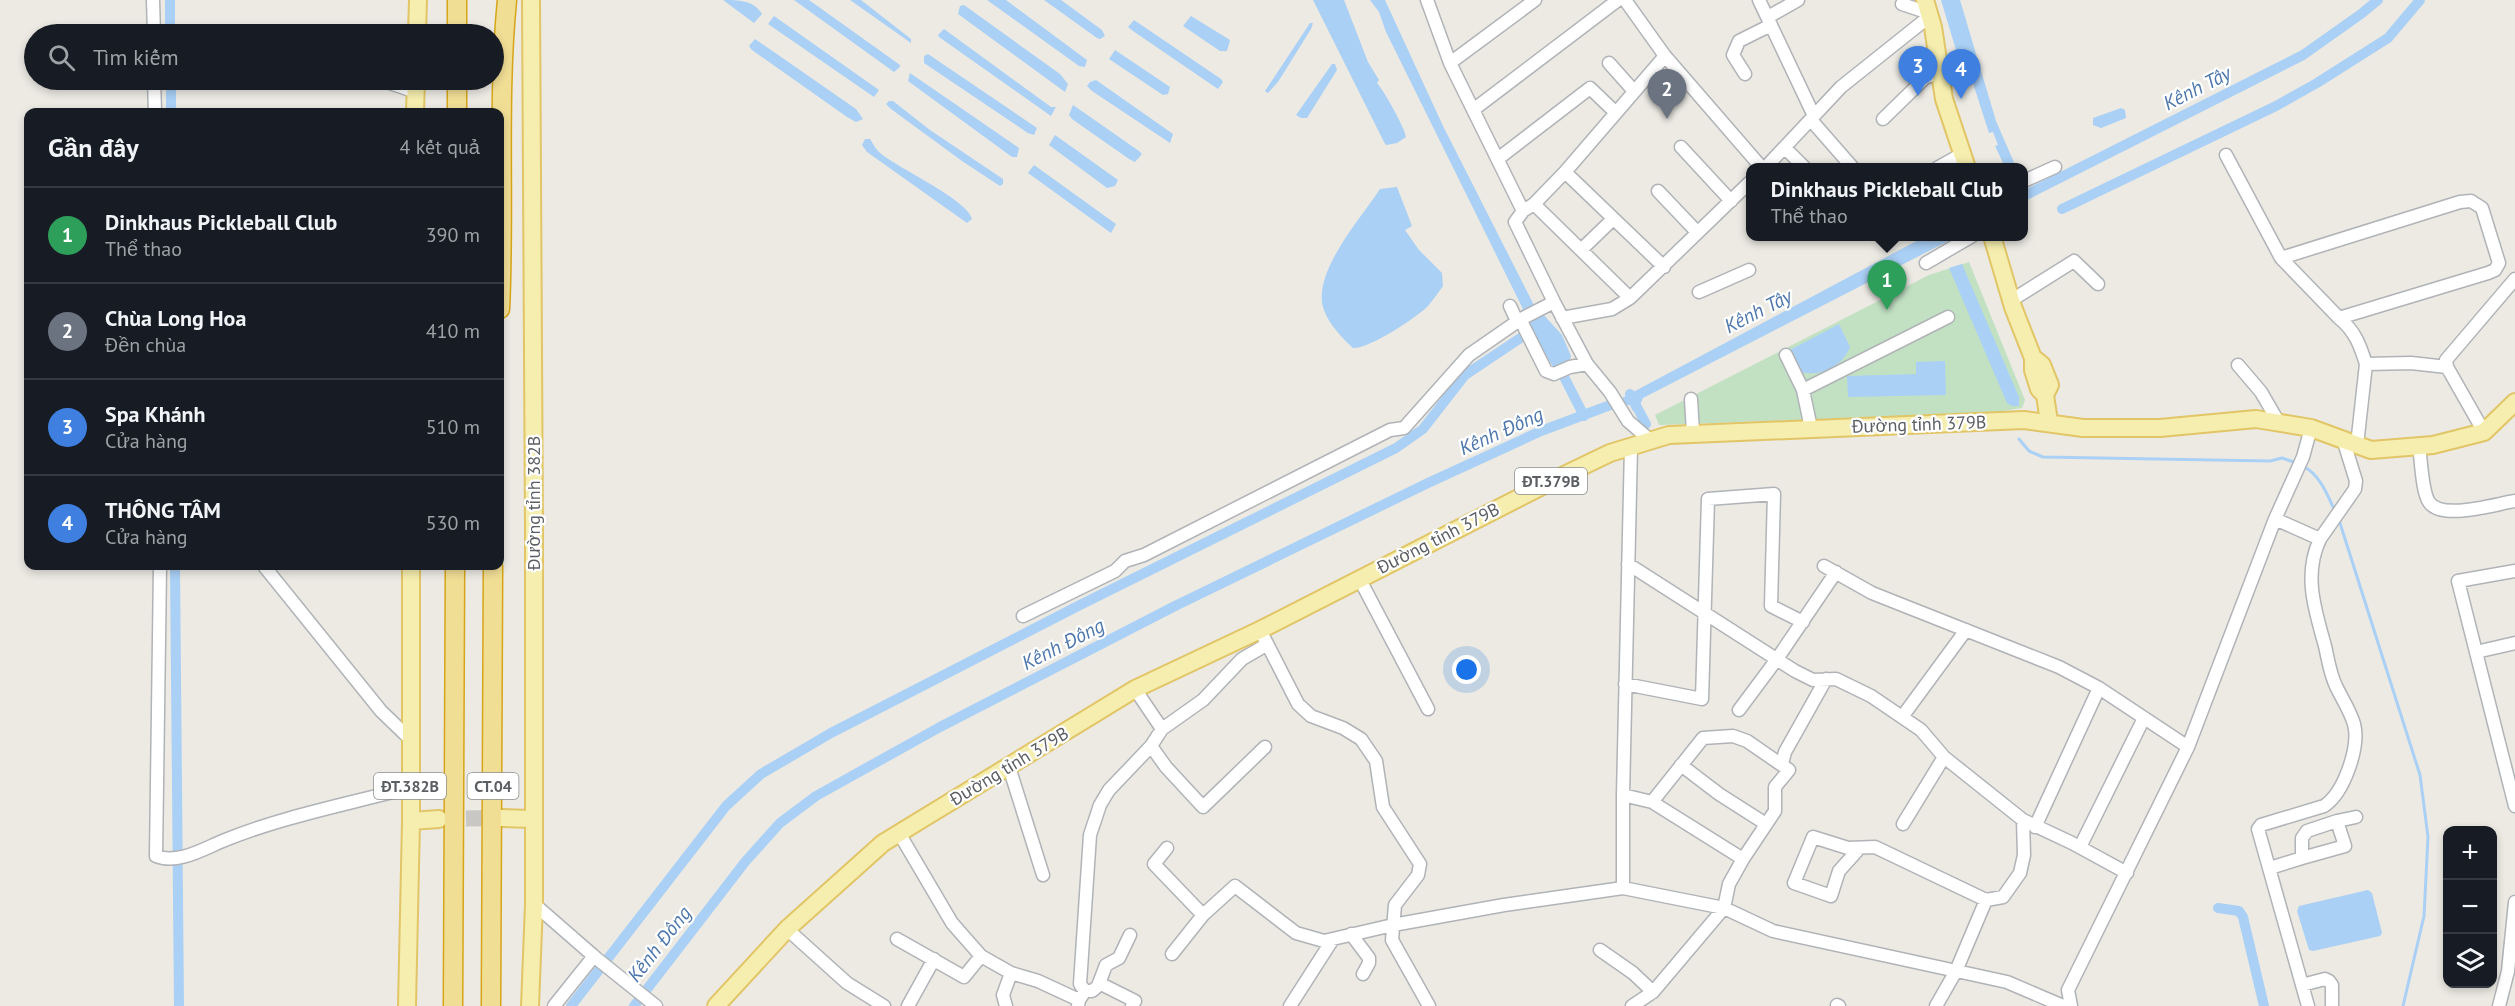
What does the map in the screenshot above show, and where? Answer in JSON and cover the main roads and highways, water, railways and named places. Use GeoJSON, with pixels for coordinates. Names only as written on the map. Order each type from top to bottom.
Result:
{"type":"FeatureCollection","features":[{"type":"Feature","properties":{"kind":"highway"},"geometry":{"type":"LineString","coordinates":[[448,0],[448,24]]}},
{"type":"Feature","properties":{"kind":"highway"},"geometry":{"type":"LineString","coordinates":[[457,0],[457,24]]}},
{"type":"Feature","properties":{"kind":"highway"},"geometry":{"type":"LineString","coordinates":[[495,0],[495,24]]}},
{"type":"Feature","properties":{"kind":"highway"},"geometry":{"type":"LineString","coordinates":[[504,37],[507,0]]}},
{"type":"Feature","properties":{"kind":"highway"},"geometry":{"type":"LineString","coordinates":[[448,90],[448,108]]}},
{"type":"Feature","properties":{"kind":"highway"},"geometry":{"type":"LineString","coordinates":[[457,90],[457,108]]}},
{"type":"Feature","properties":{"kind":"highway"},"geometry":{"type":"LineString","coordinates":[[495,90],[495,108]]}},
{"type":"Feature","properties":{"kind":"highway"},"geometry":{"type":"LineString","coordinates":[[503,108],[504,90]]}},
{"type":"Feature","properties":{"kind":"highway"},"geometry":{"type":"LineString","coordinates":[[446,570],[445,857],[454,919]]}},
{"type":"Feature","properties":{"kind":"highway","name":"CT.04"},"geometry":{"type":"LineString","coordinates":[[453,1006],[455,570]]}},
{"type":"Feature","properties":{"kind":"highway","name":"CT.04"},"geometry":{"type":"LineString","coordinates":[[491,1006],[493,570]]}},
{"type":"Feature","properties":{"kind":"main road"},"geometry":{"type":"LineString","coordinates":[[417,24],[418,0]]}},
{"type":"Feature","properties":{"kind":"main road","name":"Đường tỉnh 382B"},"geometry":{"type":"LineString","coordinates":[[530,1006],[534,904],[531,0]]}},
{"type":"Feature","properties":{"kind":"main road"},"geometry":{"type":"LineString","coordinates":[[1928,10],[1933,27],[1944,99],[1964,161]]}},
{"type":"Feature","properties":{"kind":"main road"},"geometry":{"type":"LineString","coordinates":[[415,108],[416,90]]}},
{"type":"Feature","properties":{"kind":"main road"},"geometry":{"type":"LineString","coordinates":[[1993,241],[2033,358],[2042,365],[2050,385],[2045,395],[2049,422]]}},
{"type":"Feature","properties":{"kind":"main road","name":"Đường tỉnh 379B"},"geometry":{"type":"LineString","coordinates":[[716,1006],[787,929],[883,843],[899,833],[1135,689],[1263,637],[1359,578],[1610,453],[1669,435],[2025,420],[2083,428],[2138,428],[2256,419],[2311,428],[2370,450],[2433,445],[2484,432],[2515,402]]}},
{"type":"Feature","properties":{"kind":"main road","name":"ĐT.382B"},"geometry":{"type":"LineString","coordinates":[[407,1006],[411,821],[411,570]]}},
{"type":"Feature","properties":{"kind":"main road"},"geometry":{"type":"LineString","coordinates":[[501,818],[532,819]]}},
{"type":"Feature","properties":{"kind":"main road"},"geometry":{"type":"LineString","coordinates":[[411,821],[439,819]]}},
{"type":"Feature","properties":{"kind":"water"},"geometry":{"type":"Polygon","coordinates":[[[723,0],[750,3],[762,14],[754,23],[723,0]]]}},
{"type":"Feature","properties":{"kind":"water"},"geometry":{"type":"Polygon","coordinates":[[[794,0],[809,0],[900,67],[894,72],[794,0]]]}},
{"type":"Feature","properties":{"kind":"water"},"geometry":{"type":"Polygon","coordinates":[[[850,0],[861,0],[911,39],[911,43],[850,0]]]}},
{"type":"Feature","properties":{"kind":"water"},"geometry":{"type":"Polygon","coordinates":[[[987,0],[1006,0],[1087,60],[1085,67],[1079,66],[987,0]]]}},
{"type":"Feature","properties":{"kind":"water"},"geometry":{"type":"Polygon","coordinates":[[[1044,0],[1061,0],[1102,30],[1105,36],[1097,38],[1044,0]]]}},
{"type":"Feature","properties":{"kind":"water"},"geometry":{"type":"Polygon","coordinates":[[[1313,0],[1344,0],[1368,62],[1379,80],[1377,83],[1406,137],[1397,143],[1386,145],[1384,142],[1313,0]]]}},
{"type":"Feature","properties":{"kind":"water"},"geometry":{"type":"Polygon","coordinates":[[[1370,0],[1385,0],[1443,126],[1539,315],[1543,314],[1562,335],[1571,356],[1569,364],[1556,372],[1526,321],[1522,307],[1386,32],[1379,12],[1370,0]]]}},
{"type":"Feature","properties":{"kind":"water"},"geometry":{"type":"Polygon","coordinates":[[[1941,0],[1960,0],[1996,121],[2014,163],[2003,163],[1995,146],[1998,145],[1993,132],[1989,133],[1962,49],[1956,50],[1941,0]]]}},
{"type":"Feature","properties":{"kind":"water"},"geometry":{"type":"Polygon","coordinates":[[[964,5],[1060,74],[1068,84],[1065,92],[958,14],[960,6],[964,5]]]}},
{"type":"Feature","properties":{"kind":"water"},"geometry":{"type":"Polygon","coordinates":[[[774,16],[879,90],[874,97],[768,24],[774,16]]]}},
{"type":"Feature","properties":{"kind":"water"},"geometry":{"type":"Polygon","coordinates":[[[1191,16],[1230,40],[1227,51],[1220,51],[1183,26],[1191,16]]]}},
{"type":"Feature","properties":{"kind":"water"},"geometry":{"type":"Polygon","coordinates":[[[1134,20],[1221,79],[1223,82],[1218,89],[1128,27],[1134,20]]]}},
{"type":"Feature","properties":{"kind":"water"},"geometry":{"type":"Polygon","coordinates":[[[1310,23],[1313,23],[1311,29],[1278,82],[1268,93],[1265,91],[1310,23]]]}},
{"type":"Feature","properties":{"kind":"water"},"geometry":{"type":"Polygon","coordinates":[[[944,29],[1051,107],[1056,107],[1051,116],[939,37],[938,35],[944,29]]]}},
{"type":"Feature","properties":{"kind":"water"},"geometry":{"type":"Polygon","coordinates":[[[755,39],[856,109],[863,119],[856,122],[847,117],[752,50],[749,46],[755,39]]]}},
{"type":"Feature","properties":{"kind":"water"},"geometry":{"type":"Polygon","coordinates":[[[1115,50],[1170,87],[1168,94],[1163,95],[1109,59],[1115,50]]]}},
{"type":"Feature","properties":{"kind":"water"},"geometry":{"type":"Polygon","coordinates":[[[928,54],[1037,128],[1034,135],[924,63],[924,56],[928,54]]]}},
{"type":"Feature","properties":{"kind":"water"},"geometry":{"type":"Polygon","coordinates":[[[1332,64],[1335,64],[1337,70],[1307,118],[1296,115],[1332,64]]]}},
{"type":"Feature","properties":{"kind":"water"},"geometry":{"type":"Polygon","coordinates":[[[910,73],[1019,148],[1017,157],[1012,157],[908,81],[910,73]]]}},
{"type":"Feature","properties":{"kind":"water"},"geometry":{"type":"Polygon","coordinates":[[[1096,80],[1173,134],[1170,143],[1092,91],[1087,86],[1096,80]]]}},
{"type":"Feature","properties":{"kind":"water"},"geometry":{"type":"Polygon","coordinates":[[[893,101],[930,130],[1003,179],[1003,184],[1000,186],[962,161],[891,109],[886,104],[893,101]]]}},
{"type":"Feature","properties":{"kind":"water"},"geometry":{"type":"Polygon","coordinates":[[[1073,105],[1142,154],[1135,162],[1129,159],[1072,119],[1069,115],[1073,105]]]}},
{"type":"Feature","properties":{"kind":"water"},"geometry":{"type":"Polygon","coordinates":[[[2121,108],[2125,110],[2126,118],[2101,128],[2093,125],[2093,118],[2121,108]]]}},
{"type":"Feature","properties":{"kind":"water"},"geometry":{"type":"Polygon","coordinates":[[[1055,135],[1118,180],[1115,186],[1107,188],[1049,145],[1055,135]]]}},
{"type":"Feature","properties":{"kind":"water"},"geometry":{"type":"Polygon","coordinates":[[[865,139],[870,139],[886,158],[958,202],[972,219],[967,223],[867,152],[862,145],[865,139]]]}},
{"type":"Feature","properties":{"kind":"water"},"geometry":{"type":"Polygon","coordinates":[[[1034,165],[1116,224],[1111,233],[1028,173],[1034,165]]]}},
{"type":"Feature","properties":{"kind":"water"},"geometry":{"type":"Polygon","coordinates":[[[1397,187],[1412,226],[1405,230],[1419,250],[1442,273],[1443,286],[1428,306],[1413,318],[1370,344],[1353,348],[1338,333],[1323,308],[1323,288],[1327,273],[1342,243],[1380,189],[1397,187]]]}},
{"type":"Feature","properties":{"kind":"water"},"geometry":{"type":"Polygon","coordinates":[[[1916,241],[1948,241],[1643,398],[1639,407],[1633,411],[1630,405],[1625,405],[1622,398],[1916,241]]]}},
{"type":"Feature","properties":{"kind":"water"},"geometry":{"type":"Polygon","coordinates":[[[1962,264],[2019,397],[2019,406],[2007,403],[1949,268],[1962,264]]]}},
{"type":"Feature","properties":{"kind":"water"},"geometry":{"type":"Polygon","coordinates":[[[1839,324],[1850,347],[1842,360],[1822,372],[1800,372],[1788,351],[1839,324]]]}},
{"type":"Feature","properties":{"kind":"water"},"geometry":{"type":"Polygon","coordinates":[[[1945,361],[1946,395],[1848,397],[1847,376],[1916,374],[1916,362],[1945,361]]]}},
{"type":"Feature","properties":{"kind":"water"},"geometry":{"type":"Polygon","coordinates":[[[2368,890],[2372,893],[2382,933],[2380,936],[2309,950],[2297,911],[2299,906],[2368,890]]]}},
{"type":"Feature","properties":{"kind":"waterway"},"geometry":{"type":"LineString","coordinates":[[170,0],[170,24]]}},
{"type":"Feature","properties":{"kind":"waterway","name":"Kênh Tây"},"geometry":{"type":"LineString","coordinates":[[2028,194],[2303,55],[2378,0]]}},
{"type":"Feature","properties":{"kind":"waterway"},"geometry":{"type":"LineString","coordinates":[[2062,209],[2276,106],[2317,83],[2388,38],[2420,0]]}},
{"type":"Feature","properties":{"kind":"waterway"},"geometry":{"type":"LineString","coordinates":[[171,90],[171,108]]}},
{"type":"Feature","properties":{"kind":"waterway"},"geometry":{"type":"LineString","coordinates":[[571,1006],[726,806],[761,774],[831,733],[1080,605],[1396,448],[1423,429],[1465,375],[1525,335]]}},
{"type":"Feature","properties":{"kind":"waterway","name":"Kênh Đông"},"geometry":{"type":"LineString","coordinates":[[1558,365],[1584,416]]}},
{"type":"Feature","properties":{"kind":"waterway"},"geometry":{"type":"LineString","coordinates":[[1630,394],[1646,424],[1642,426]]}},
{"type":"Feature","properties":{"kind":"waterway","name":"Kênh Đông"},"geometry":{"type":"LineString","coordinates":[[634,1006],[745,862],[780,823],[816,796],[940,727],[1175,606],[1428,483],[1541,431],[1613,404]]}},
{"type":"Feature","properties":{"kind":"waterway"},"geometry":{"type":"LineString","coordinates":[[2019,439],[2029,451],[2043,457],[2270,461],[2282,458],[2297,463]]}},
{"type":"Feature","properties":{"kind":"waterway"},"geometry":{"type":"LineString","coordinates":[[2303,466],[2314,474],[2335,511]]}},
{"type":"Feature","properties":{"kind":"waterway"},"geometry":{"type":"LineString","coordinates":[[2339,520],[2420,775],[2428,837],[2424,916],[2403,1006]]}},
{"type":"Feature","properties":{"kind":"waterway"},"geometry":{"type":"LineString","coordinates":[[175,570],[179,1006]]}},
{"type":"Feature","properties":{"kind":"waterway"},"geometry":{"type":"LineString","coordinates":[[2218,908],[2239,911],[2243,917],[2264,1006]]}},
{"type":"Feature","properties":{"kind":"tunnel"},"geometry":{"type":"LineString","coordinates":[[442,819],[501,818]]}},
{"type":"Feature","properties":{"kind":"place","name":"Spa Khánh"},"geometry":{"type":"Point","coordinates":[1918,96]}},
{"type":"Feature","properties":{"kind":"place","name":"THÔNG TÂM"},"geometry":{"type":"Point","coordinates":[1961,99]}},
{"type":"Feature","properties":{"kind":"place","name":"Chùa Long Hoa"},"geometry":{"type":"Point","coordinates":[1667,119]}},
{"type":"Feature","properties":{"kind":"place","name":"Dinkhaus Pickleball Club"},"geometry":{"type":"Point","coordinates":[1887,310]}}]}
